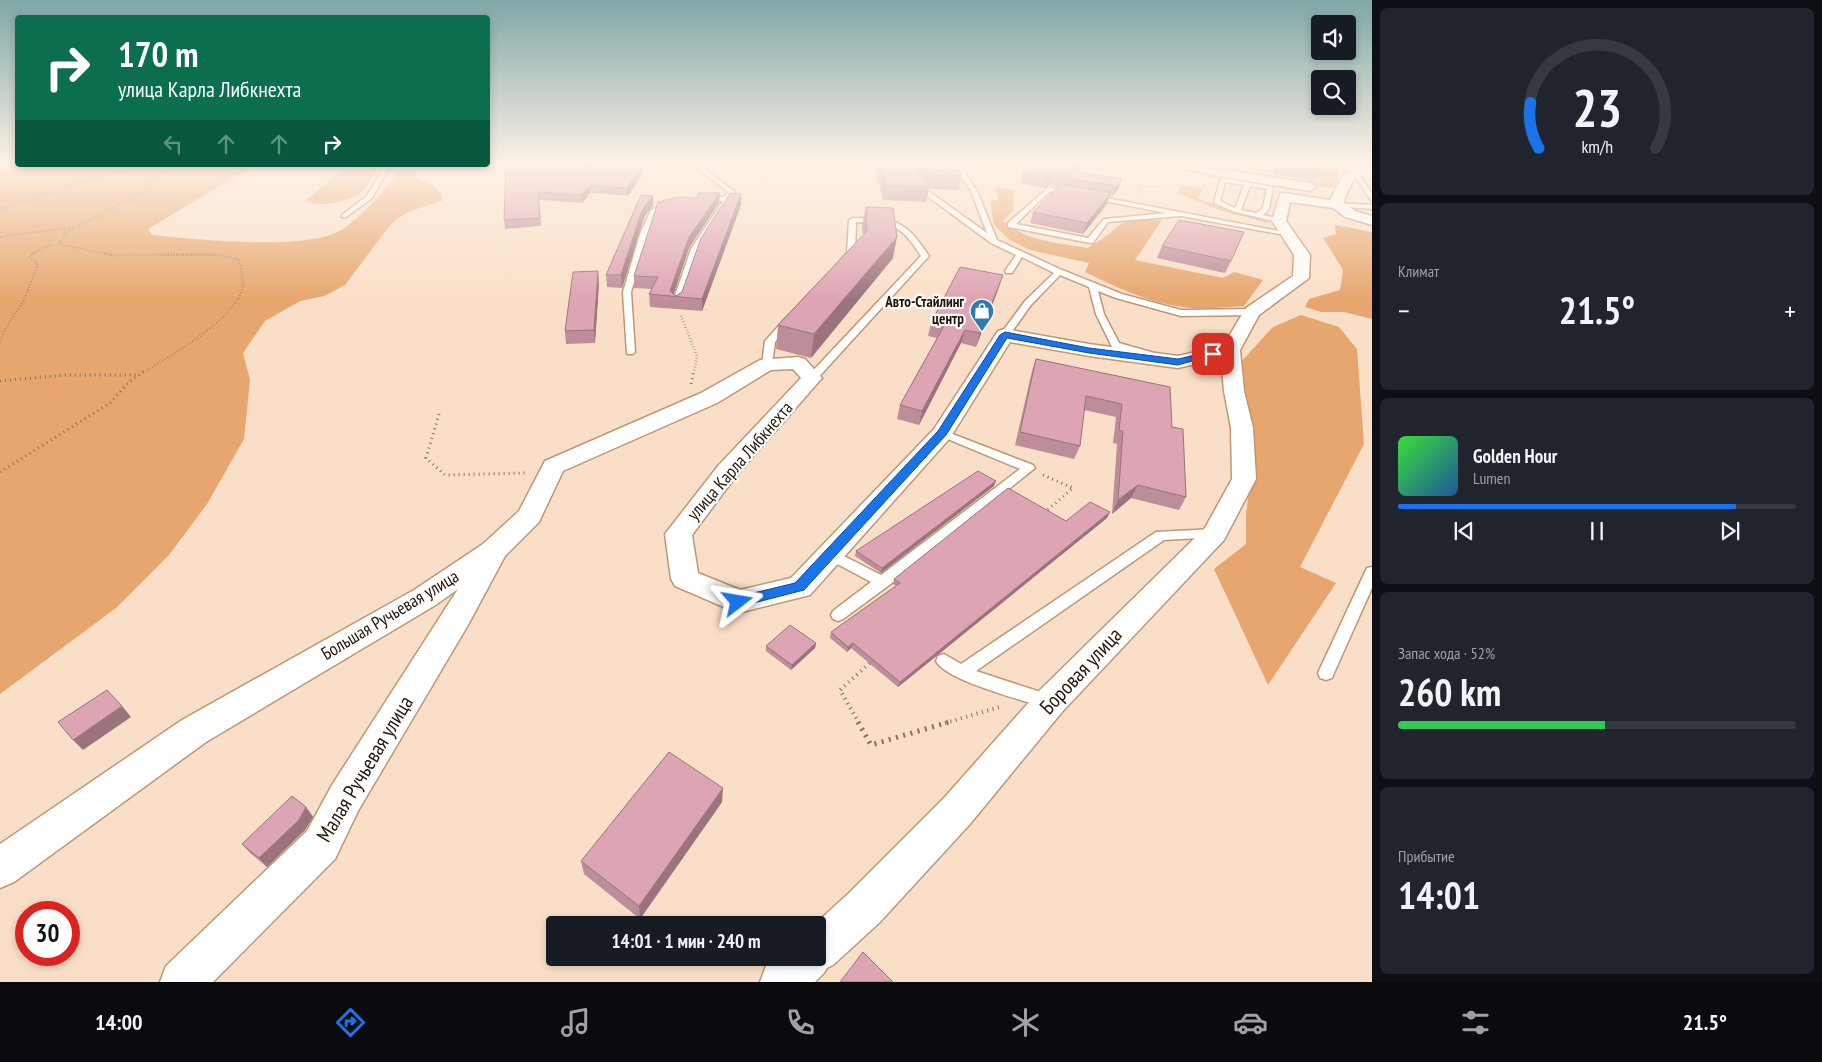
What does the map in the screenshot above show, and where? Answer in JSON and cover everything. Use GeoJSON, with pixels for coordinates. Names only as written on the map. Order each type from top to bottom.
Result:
{"type":"FeatureCollection","features":[{"type":"Feature","properties":{"kind":"street"},"geometry":{"type":"LineString","coordinates":[[1005,335],[1089,350],[1178,362],[1230,350],[1252,312],[1301,278],[1302,255],[1282,227],[1284,210]]}},
{"type":"Feature","properties":{"kind":"street"},"geometry":{"type":"LineString","coordinates":[[1346,210],[1350,214],[1372,221]]}},
{"type":"Feature","properties":{"kind":"street","name":"улица Карла Либкнехта"},"geometry":{"type":"LineString","coordinates":[[812,378],[727,471],[678,534],[685,578],[738,602],[800,587],[942,433],[1005,335]]}},
{"type":"Feature","properties":{"kind":"street","name":"Боровая улица"},"geometry":{"type":"LineString","coordinates":[[826,943],[864,908],[957,811],[1050,702],[1215,534],[1244,479],[1242,428],[1234,392],[1230,350]]}},
{"type":"Feature","properties":{"kind":"street"},"geometry":{"type":"LineString","coordinates":[[553,466],[709,398],[767,364],[798,364],[812,378]]}},
{"type":"Feature","properties":{"kind":"street","name":"Большая Ручьевая улица"},"geometry":{"type":"LineString","coordinates":[[0,868],[194,731],[424,598],[493,551],[530,516],[553,466]]}},
{"type":"Feature","properties":{"kind":"street","name":"Малая Ручьевая улица"},"geometry":{"type":"LineString","coordinates":[[182,982],[321,845],[346,798],[457,617],[493,551]]}},
{"type":"Feature","properties":{"kind":"street"},"geometry":{"type":"LineString","coordinates":[[782,982],[800,966]]}},
{"type":"Feature","properties":{"kind":"lane"},"geometry":{"type":"LineString","coordinates":[[344,216],[352,210]]}},
{"type":"Feature","properties":{"kind":"lane"},"geometry":{"type":"LineString","coordinates":[[630,352],[627,292],[644,234],[654,210]]}},
{"type":"Feature","properties":{"kind":"lane"},"geometry":{"type":"LineString","coordinates":[[676,304],[695,249],[719,210]]}},
{"type":"Feature","properties":{"kind":"lane"},"geometry":{"type":"LineString","coordinates":[[950,210],[994,241],[1020,255],[1119,296],[1181,313],[1252,312]]}},
{"type":"Feature","properties":{"kind":"lane"},"geometry":{"type":"LineString","coordinates":[[982,210],[994,241]]}},
{"type":"Feature","properties":{"kind":"lane"},"geometry":{"type":"LineString","coordinates":[[1027,210],[1012,224],[1090,241],[1106,220],[1180,214]]}},
{"type":"Feature","properties":{"kind":"lane"},"geometry":{"type":"LineString","coordinates":[[1158,210],[1282,227]]}},
{"type":"Feature","properties":{"kind":"lane"},"geometry":{"type":"LineString","coordinates":[[1257,216],[1265,210]]}},
{"type":"Feature","properties":{"kind":"lane"},"geometry":{"type":"LineString","coordinates":[[1237,211],[1257,216],[1282,227]]}},
{"type":"Feature","properties":{"kind":"lane"},"geometry":{"type":"LineString","coordinates":[[812,378],[925,256],[912,234],[899,223],[853,220],[851,253],[838,268]]}},
{"type":"Feature","properties":{"kind":"lane"},"geometry":{"type":"LineString","coordinates":[[1009,271],[1020,255]]}},
{"type":"Feature","properties":{"kind":"lane"},"geometry":{"type":"LineString","coordinates":[[1005,335],[1028,303],[1059,272]]}},
{"type":"Feature","properties":{"kind":"lane"},"geometry":{"type":"LineString","coordinates":[[1092,284],[1100,314],[1115,345],[1178,362]]}},
{"type":"Feature","properties":{"kind":"lane"},"geometry":{"type":"LineString","coordinates":[[767,364],[770,341],[797,312]]}},
{"type":"Feature","properties":{"kind":"lane"},"geometry":{"type":"LineString","coordinates":[[838,615],[1028,468],[942,433]]}},
{"type":"Feature","properties":{"kind":"lane"},"geometry":{"type":"LineString","coordinates":[[961,673],[1161,535],[1215,534]]}},
{"type":"Feature","properties":{"kind":"lane"},"geometry":{"type":"LineString","coordinates":[[829,554],[883,582]]}},
{"type":"Feature","properties":{"kind":"lane"},"geometry":{"type":"LineString","coordinates":[[1326,673],[1372,572]]}},
{"type":"Feature","properties":{"kind":"lane"},"geometry":{"type":"LineString","coordinates":[[944,661],[961,673],[1050,702]]}},
{"type":"Feature","properties":{"kind":"path"},"geometry":{"type":"LineString","coordinates":[[0,472],[110,403],[129,382],[215,325],[240,296],[242,273],[238,258],[213,254],[114,255],[59,244],[65,233],[110,210]]}},
{"type":"Feature","properties":{"kind":"path"},"geometry":{"type":"LineString","coordinates":[[0,236],[76,227]]}},
{"type":"Feature","properties":{"kind":"path"},"geometry":{"type":"LineString","coordinates":[[0,343],[4,331],[24,300],[38,264],[29,257],[40,249],[53,244]]}},
{"type":"Feature","properties":{"kind":"path"},"geometry":{"type":"LineString","coordinates":[[676,304],[697,356],[690,383],[698,392],[709,398]]}},
{"type":"Feature","properties":{"kind":"path"},"geometry":{"type":"LineString","coordinates":[[0,381],[65,375],[140,375]]}},
{"type":"Feature","properties":{"kind":"path"},"geometry":{"type":"LineString","coordinates":[[439,414],[426,458],[445,475],[525,473],[553,466]]}},
{"type":"Feature","properties":{"kind":"path"},"geometry":{"type":"LineString","coordinates":[[1028,468],[1073,488],[1036,520]]}},
{"type":"Feature","properties":{"kind":"path"},"geometry":{"type":"LineString","coordinates":[[874,659],[840,690],[871,745],[1000,707],[1050,702]]}},
{"type":"Feature","properties":{"kind":"shaded area"},"geometry":{"type":"Polygon","coordinates":[[[0,210],[180,210],[148,229],[152,235],[222,241],[279,242],[327,236],[343,229],[366,210],[414,210],[396,219],[345,285],[324,296],[300,301],[265,321],[243,353],[250,380],[244,439],[207,504],[169,555],[116,608],[0,694],[0,210]]]}},
{"type":"Feature","properties":{"kind":"shaded area"},"geometry":{"type":"Polygon","coordinates":[[[991,210],[1013,210],[1003,221],[1012,228],[1032,237],[1054,243],[1088,248],[1119,225],[1130,220],[1162,220],[1135,260],[1223,278],[1234,272],[1263,280],[1244,306],[1212,308],[1179,307],[1151,300],[1085,272],[1089,263],[1030,250],[1010,240],[994,225],[991,210]]]}},
{"type":"Feature","properties":{"kind":"shaded area"},"geometry":{"type":"Polygon","coordinates":[[[1219,210],[1225,210],[1269,222],[1268,223],[1219,210]]]}},
{"type":"Feature","properties":{"kind":"shaded area"},"geometry":{"type":"Polygon","coordinates":[[[1335,225],[1372,232],[1372,319],[1344,312],[1321,312],[1305,307],[1309,299],[1340,290],[1343,270],[1323,238],[1336,234],[1335,225]]]}},
{"type":"Feature","properties":{"kind":"shaded area"},"geometry":{"type":"Polygon","coordinates":[[[1301,315],[1339,327],[1357,349],[1364,444],[1300,567],[1336,583],[1268,685],[1214,569],[1246,544],[1246,515],[1253,456],[1240,363],[1273,327],[1301,315]]]}},
{"type":"Feature","properties":{"kind":"building"},"geometry":{"type":"Polygon","coordinates":[[[504,210],[539,210],[540,218],[504,220],[504,210]]]}},
{"type":"Feature","properties":{"kind":"building"},"geometry":{"type":"Polygon","coordinates":[[[635,210],[643,210],[621,275],[606,275],[635,210]]]}},
{"type":"Feature","properties":{"kind":"building"},"geometry":{"type":"Polygon","coordinates":[[[655,210],[708,210],[689,237],[670,291],[676,296],[682,292],[701,238],[719,210],[735,210],[702,299],[649,294],[658,277],[634,276],[655,210]]]}},
{"type":"Feature","properties":{"kind":"building"},"geometry":{"type":"Polygon","coordinates":[[[866,210],[893,210],[897,237],[814,334],[778,325],[867,231],[866,210]]]}},
{"type":"Feature","properties":{"kind":"building"},"geometry":{"type":"Polygon","coordinates":[[[1035,210],[1098,210],[1087,223],[1033,212],[1035,210]]]}},
{"type":"Feature","properties":{"kind":"building"},"geometry":{"type":"Polygon","coordinates":[[[1179,220],[1244,232],[1231,261],[1162,246],[1179,220]]]}},
{"type":"Feature","properties":{"kind":"building"},"geometry":{"type":"Polygon","coordinates":[[[960,267],[1003,275],[980,333],[965,330],[922,411],[900,405],[944,326],[931,323],[960,267]]]}},
{"type":"Feature","properties":{"kind":"building"},"geometry":{"type":"Polygon","coordinates":[[[598,271],[594,330],[565,331],[573,272],[598,271]]]}},
{"type":"Feature","properties":{"kind":"building"},"geometry":{"type":"Polygon","coordinates":[[[1036,359],[1170,387],[1172,427],[1183,429],[1186,497],[1138,485],[1118,500],[1123,431],[1119,430],[1122,404],[1086,396],[1080,446],[1020,432],[1036,359]]]}},
{"type":"Feature","properties":{"kind":"building"},"geometry":{"type":"Polygon","coordinates":[[[978,471],[996,481],[882,568],[856,551],[978,471]]]}},
{"type":"Feature","properties":{"kind":"building"},"geometry":{"type":"Polygon","coordinates":[[[1008,488],[1066,521],[1090,502],[1110,512],[900,682],[853,643],[848,647],[831,632],[900,583],[894,579],[1008,488]]]}},
{"type":"Feature","properties":{"kind":"building"},"geometry":{"type":"Polygon","coordinates":[[[790,625],[816,643],[792,665],[766,646],[790,625]]]}},
{"type":"Feature","properties":{"kind":"building"},"geometry":{"type":"Polygon","coordinates":[[[107,690],[122,706],[73,740],[58,722],[107,690]]]}},
{"type":"Feature","properties":{"kind":"building"},"geometry":{"type":"Polygon","coordinates":[[[669,752],[723,788],[639,906],[581,861],[669,752]]]}},
{"type":"Feature","properties":{"kind":"building"},"geometry":{"type":"Polygon","coordinates":[[[292,796],[306,807],[299,820],[259,858],[242,844],[292,796]]]}},
{"type":"Feature","properties":{"kind":"building"},"geometry":{"type":"Polygon","coordinates":[[[863,952],[893,982],[840,982],[863,952]]]}},
{"type":"Feature","properties":{"kind":"place","name":"Авто-Стайлинг центр"},"geometry":{"type":"Point","coordinates":[982,332]}},
{"type":"Feature","properties":{"kind":"route"},"geometry":{"type":"LineString","coordinates":[[738,602],[800,587],[942,433],[1005,335],[1089,350],[1178,362],[1213,354]]}}]}
